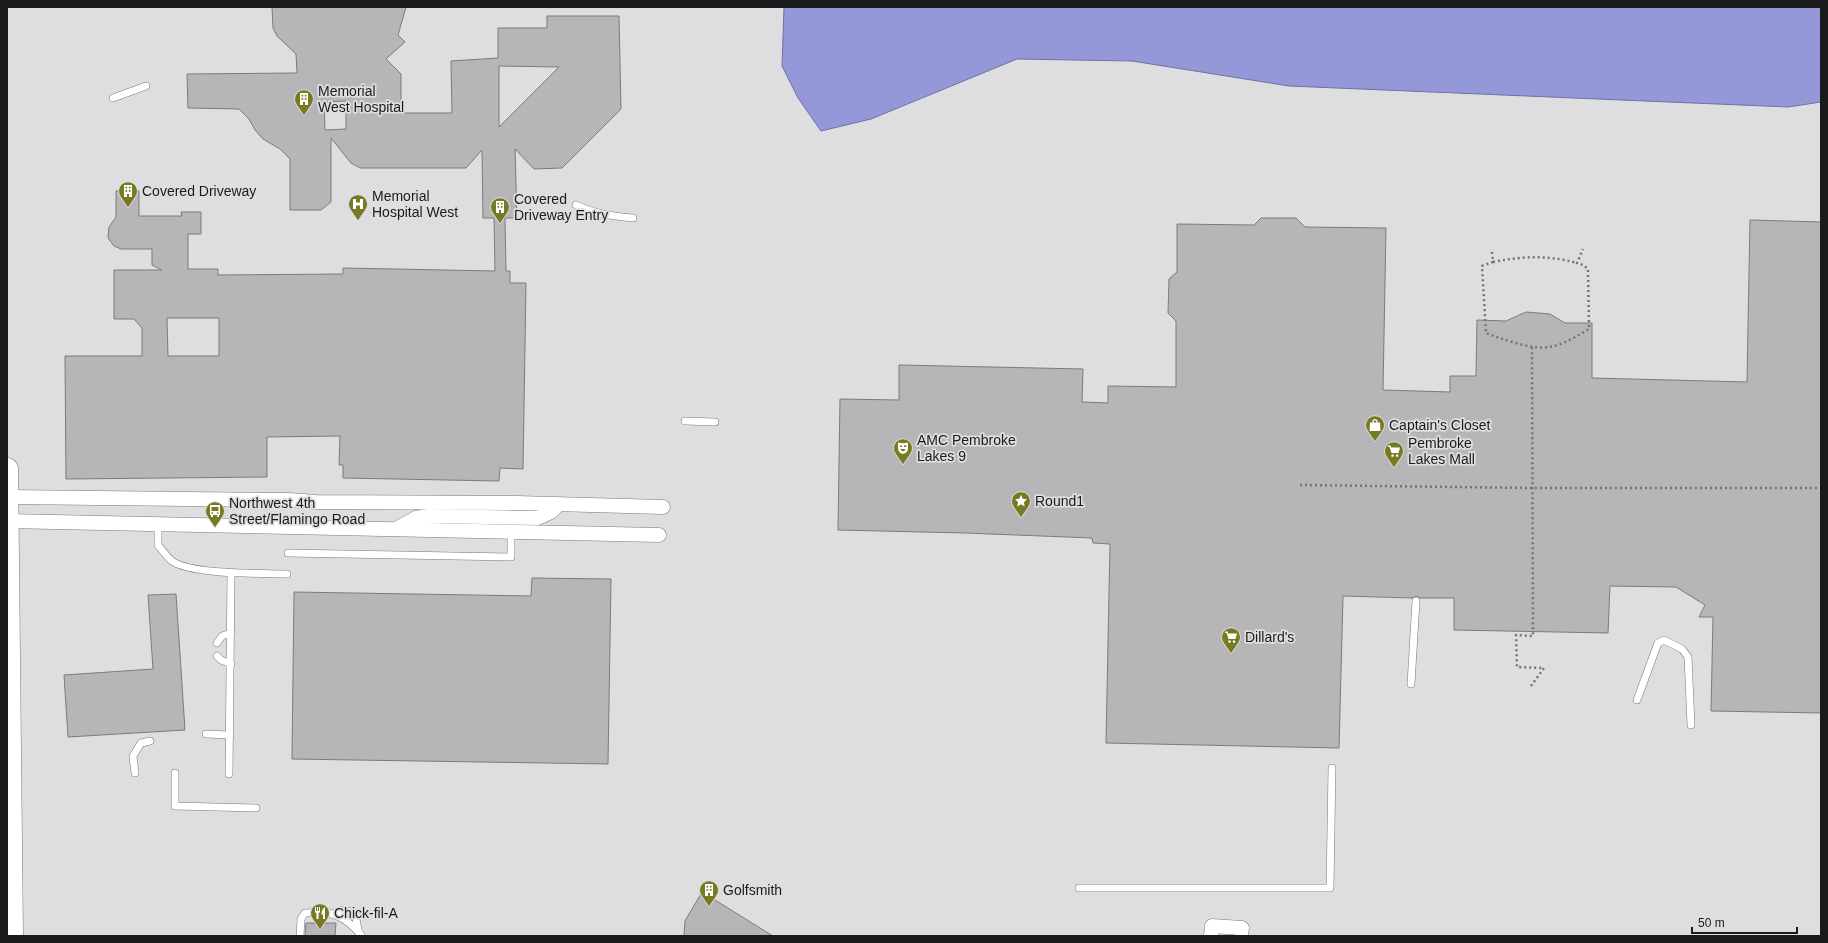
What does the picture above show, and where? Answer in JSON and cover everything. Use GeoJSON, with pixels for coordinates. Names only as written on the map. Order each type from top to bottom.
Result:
{"type":"FeatureCollection","features":[{"type":"Feature","properties":{"kind":"highway"},"geometry":{"type":"LineString","coordinates":[[7,469],[12,936]]}},
{"type":"Feature","properties":{"kind":"street"},"geometry":{"type":"LineString","coordinates":[[7,497],[290,500],[316,502],[517,503],[663,507]]}},
{"type":"Feature","properties":{"kind":"street"},"geometry":{"type":"LineString","coordinates":[[509,517],[514,514],[517,503]]}},
{"type":"Feature","properties":{"kind":"street"},"geometry":{"type":"LineString","coordinates":[[394,529],[416,518],[429,516],[538,518],[551,512],[558,505]]}},
{"type":"Feature","properties":{"kind":"street"},"geometry":{"type":"LineString","coordinates":[[7,521],[658,535]]}},
{"type":"Feature","properties":{"kind":"street"},"geometry":{"type":"LineString","coordinates":[[1212,931],[1242,932]]}},
{"type":"Feature","properties":{"kind":"lane"},"geometry":{"type":"LineString","coordinates":[[113,98],[146,86]]}},
{"type":"Feature","properties":{"kind":"lane"},"geometry":{"type":"LineString","coordinates":[[576,205],[591,212],[608,216],[633,218]]}},
{"type":"Feature","properties":{"kind":"lane"},"geometry":{"type":"LineString","coordinates":[[685,420],[715,422]]}},
{"type":"Feature","properties":{"kind":"lane"},"geometry":{"type":"LineString","coordinates":[[158,525],[158,545],[172,561],[193,567],[231,572],[287,574]]}},
{"type":"Feature","properties":{"kind":"lane"},"geometry":{"type":"LineString","coordinates":[[288,553],[511,557],[512,532]]}},
{"type":"Feature","properties":{"kind":"lane"},"geometry":{"type":"LineString","coordinates":[[229,774],[231,572]]}},
{"type":"Feature","properties":{"kind":"lane"},"geometry":{"type":"LineString","coordinates":[[1411,684],[1416,601]]}},
{"type":"Feature","properties":{"kind":"lane"},"geometry":{"type":"LineString","coordinates":[[217,643],[222,636],[231,633]]}},
{"type":"Feature","properties":{"kind":"lane"},"geometry":{"type":"LineString","coordinates":[[1637,700],[1658,643],[1664,640],[1682,649],[1688,657],[1691,725]]}},
{"type":"Feature","properties":{"kind":"lane"},"geometry":{"type":"LineString","coordinates":[[217,656],[221,660],[230,664]]}},
{"type":"Feature","properties":{"kind":"lane"},"geometry":{"type":"LineString","coordinates":[[206,734],[230,735]]}},
{"type":"Feature","properties":{"kind":"lane"},"geometry":{"type":"LineString","coordinates":[[135,773],[133,756],[142,743],[150,741]]}},
{"type":"Feature","properties":{"kind":"lane"},"geometry":{"type":"LineString","coordinates":[[1079,888],[1330,888],[1332,768]]}},
{"type":"Feature","properties":{"kind":"lane"},"geometry":{"type":"LineString","coordinates":[[175,773],[175,806],[256,808]]}},
{"type":"Feature","properties":{"kind":"lane"},"geometry":{"type":"LineString","coordinates":[[300,936],[301,919],[305,913],[334,913],[343,910],[355,913],[359,933],[353,925],[334,913]]}},
{"type":"Feature","properties":{"kind":"path"},"geometry":{"type":"LineString","coordinates":[[1577,263],[1583,249]]}},
{"type":"Feature","properties":{"kind":"path"},"geometry":{"type":"LineString","coordinates":[[1492,252],[1493,262]]}},
{"type":"Feature","properties":{"kind":"path"},"geometry":{"type":"LineString","coordinates":[[1518,256],[1551,257],[1584,265],[1588,269],[1589,329],[1572,338],[1549,347],[1532,346],[1486,333],[1482,266],[1493,262],[1518,256]]}},
{"type":"Feature","properties":{"kind":"path"},"geometry":{"type":"LineString","coordinates":[[1531,686],[1544,668],[1516,667],[1516,635],[1533,636],[1532,346]]}},
{"type":"Feature","properties":{"kind":"path"},"geometry":{"type":"LineString","coordinates":[[1300,485],[1533,488],[1821,488]]}},
{"type":"Feature","properties":{"kind":"water"},"geometry":{"type":"Polygon","coordinates":[[[784,7],[1821,7],[1821,102],[1788,107],[1289,86],[1132,61],[1017,59],[871,119],[821,131],[798,98],[782,66],[784,7]]]}},
{"type":"Feature","properties":{"kind":"building"},"geometry":{"type":"Polygon","coordinates":[[[272,7],[406,7],[398,35],[405,42],[386,59],[401,74],[401,113],[452,113],[451,61],[498,58],[498,28],[547,28],[547,16],[619,16],[621,109],[562,168],[534,169],[515,149],[517,218],[505,218],[506,271],[510,271],[510,283],[526,283],[523,469],[500,468],[499,481],[343,478],[343,465],[339,465],[340,436],[267,437],[267,477],[66,479],[65,356],[142,356],[142,328],[134,319],[114,319],[114,270],[162,270],[152,265],[152,249],[121,249],[114,246],[108,238],[109,227],[116,217],[116,191],[139,191],[139,216],[182,216],[181,212],[201,212],[201,234],[188,234],[188,269],[218,269],[218,275],[343,274],[343,268],[495,271],[494,218],[483,218],[482,150],[466,168],[360,168],[351,163],[331,138],[331,202],[321,210],[290,210],[290,159],[280,149],[263,139],[255,130],[249,119],[239,109],[188,108],[187,74],[297,73],[296,54],[277,36],[273,28],[272,7]],[[499,66],[499,127],[559,67],[499,66]],[[346,101],[324,102],[325,130],[346,129],[346,101]],[[167,318],[168,356],[219,356],[219,318],[167,318]]]}},
{"type":"Feature","properties":{"kind":"building","name":"Pembroke Lakes Mall"},"geometry":{"type":"Polygon","coordinates":[[[1261,218],[1296,218],[1305,227],[1386,228],[1383,390],[1450,392],[1450,376],[1476,376],[1477,320],[1506,321],[1526,312],[1550,314],[1565,323],[1592,323],[1592,378],[1747,382],[1750,220],[1821,222],[1821,713],[1711,711],[1713,617],[1699,617],[1705,605],[1676,587],[1610,586],[1608,633],[1454,630],[1454,598],[1420,598],[1416,596],[1413,598],[1343,596],[1339,748],[1106,743],[1110,544],[1093,543],[1092,538],[838,530],[840,399],[899,400],[899,365],[1083,369],[1082,402],[1108,403],[1108,386],[1176,387],[1176,321],[1168,313],[1169,279],[1177,272],[1177,224],[1254,225],[1261,218]]]}},
{"type":"Feature","properties":{"kind":"building"},"geometry":{"type":"Polygon","coordinates":[[[532,578],[611,579],[608,764],[292,759],[294,592],[531,596],[532,578]]]}},
{"type":"Feature","properties":{"kind":"building"},"geometry":{"type":"Polygon","coordinates":[[[176,594],[185,730],[68,737],[64,675],[153,669],[148,595],[176,594]]]}},
{"type":"Feature","properties":{"kind":"building","name":"Golfsmith"},"geometry":{"type":"Polygon","coordinates":[[[702,892],[773,936],[684,936],[685,921],[702,892]]]}},
{"type":"Feature","properties":{"kind":"building","name":"Chick-fil-A"},"geometry":{"type":"Polygon","coordinates":[[[306,923],[336,923],[335,936],[305,936],[306,923]]]}},
{"type":"Feature","properties":{"kind":"place","name":"Memorial West Hospital"},"geometry":{"type":"Point","coordinates":[304,116]}},
{"type":"Feature","properties":{"kind":"place","name":"Covered Driveway"},"geometry":{"type":"Point","coordinates":[128,208]}},
{"type":"Feature","properties":{"kind":"place","name":"Memorial Hospital West"},"geometry":{"type":"Point","coordinates":[358,221]}},
{"type":"Feature","properties":{"kind":"place","name":"Covered Driveway Entry"},"geometry":{"type":"Point","coordinates":[500,224]}},
{"type":"Feature","properties":{"kind":"place","name":"Captain's Closet"},"geometry":{"type":"Point","coordinates":[1375,442]}},
{"type":"Feature","properties":{"kind":"place","name":"AMC Pembroke Lakes 9"},"geometry":{"type":"Point","coordinates":[903,465]}},
{"type":"Feature","properties":{"kind":"place","name":"Pembroke Lakes Mall"},"geometry":{"type":"Point","coordinates":[1394,468]}},
{"type":"Feature","properties":{"kind":"place","name":"Round1"},"geometry":{"type":"Point","coordinates":[1021,518]}},
{"type":"Feature","properties":{"kind":"place","name":"Northwest 4th Street/Flamingo Road"},"geometry":{"type":"Point","coordinates":[215,528]}},
{"type":"Feature","properties":{"kind":"place","name":"Dillard's"},"geometry":{"type":"Point","coordinates":[1231,654]}},
{"type":"Feature","properties":{"kind":"place","name":"Golfsmith"},"geometry":{"type":"Point","coordinates":[709,907]}},
{"type":"Feature","properties":{"kind":"place","name":"Chick-fil-A"},"geometry":{"type":"Point","coordinates":[320,930]}}]}
